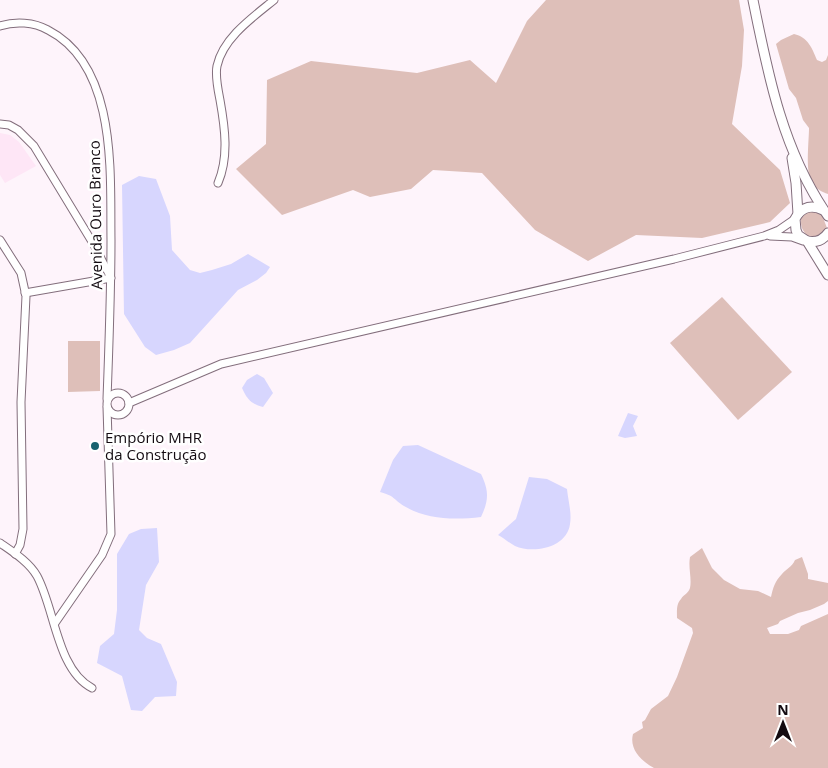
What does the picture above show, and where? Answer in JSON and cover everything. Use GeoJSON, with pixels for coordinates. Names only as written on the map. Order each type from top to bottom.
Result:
{"type":"FeatureCollection","features":[{"type":"Feature","properties":{"kind":"main road"},"geometry":{"type":"LineString","coordinates":[[753,0],[767,70],[789,144],[796,183],[796,230],[798,235],[807,241],[828,276]]}},
{"type":"Feature","properties":{"kind":"main road"},"geometry":{"type":"LineString","coordinates":[[789,144],[808,187],[826,213]]}},
{"type":"Feature","properties":{"kind":"main road"},"geometry":{"type":"LineString","coordinates":[[797,217],[802,210],[812,206],[826,213]]}},
{"type":"Feature","properties":{"kind":"main road"},"geometry":{"type":"LineString","coordinates":[[807,241],[822,240],[828,233]]}},
{"type":"Feature","properties":{"kind":"street"},"geometry":{"type":"LineString","coordinates":[[218,183],[223,171],[225,126],[219,95],[217,66],[223,52],[238,30],[274,0]]}},
{"type":"Feature","properties":{"kind":"street","name":"Avenida Ouro Branco"},"geometry":{"type":"LineString","coordinates":[[0,26],[17,23],[44,27],[67,42],[76,52],[90,76],[98,97],[108,139],[111,278],[107,426],[111,534],[102,556],[55,623]]}},
{"type":"Feature","properties":{"kind":"street"},"geometry":{"type":"LineString","coordinates":[[0,124],[9,125],[18,130],[34,146],[94,245],[111,278],[25,293]]}},
{"type":"Feature","properties":{"kind":"street"},"geometry":{"type":"LineString","coordinates":[[129,403],[229,362],[674,259],[764,236],[779,230],[797,217]]}},
{"type":"Feature","properties":{"kind":"street"},"geometry":{"type":"LineString","coordinates":[[764,236],[786,236],[807,241]]}},
{"type":"Feature","properties":{"kind":"street"},"geometry":{"type":"LineString","coordinates":[[0,240],[21,273],[25,293],[20,412],[23,529],[20,545],[15,554]]}},
{"type":"Feature","properties":{"kind":"street"},"geometry":{"type":"LineString","coordinates":[[108,380],[113,389],[121,393],[127,396],[129,403],[126,412],[120,415],[113,414],[107,403],[113,394],[121,393]]}},
{"type":"Feature","properties":{"kind":"street","name":"Avenida Ouro Branco"},"geometry":{"type":"LineString","coordinates":[[107,426],[113,414]]}},
{"type":"Feature","properties":{"kind":"street"},"geometry":{"type":"LineString","coordinates":[[0,543],[15,554],[36,575],[71,668],[85,684],[92,688]]}},
{"type":"Feature","properties":{"kind":"shaded area"},"geometry":{"type":"Polygon","coordinates":[[[546,0],[739,0],[744,30],[742,66],[732,124],[780,170],[790,203],[770,222],[702,238],[636,235],[588,261],[535,230],[482,173],[433,170],[411,189],[370,197],[353,190],[282,215],[236,169],[266,144],[267,80],[311,61],[417,73],[470,60],[496,83],[527,21],[546,0]]]}},
{"type":"Feature","properties":{"kind":"shaded area"},"geometry":{"type":"Polygon","coordinates":[[[794,34],[806,40],[817,60],[822,62],[826,60],[828,55],[828,194],[815,187],[810,178],[808,164],[809,128],[803,120],[796,98],[789,89],[776,44],[794,34]]]}},
{"type":"Feature","properties":{"kind":"shaded area"},"geometry":{"type":"Polygon","coordinates":[[[0,133],[10,135],[19,142],[36,166],[5,183],[0,175],[0,133]]]}},
{"type":"Feature","properties":{"kind":"shaded area"},"geometry":{"type":"Polygon","coordinates":[[[815,209],[822,215],[827,228],[822,237],[810,238],[802,228],[801,216],[805,211],[815,209]]]}},
{"type":"Feature","properties":{"kind":"shaded area"},"geometry":{"type":"Polygon","coordinates":[[[722,297],[792,372],[738,420],[670,343],[722,297]]]}},
{"type":"Feature","properties":{"kind":"shaded area"},"geometry":{"type":"Polygon","coordinates":[[[68,341],[100,341],[100,391],[68,392],[68,341]]]}},
{"type":"Feature","properties":{"kind":"shaded area"},"geometry":{"type":"Polygon","coordinates":[[[702,548],[712,568],[724,580],[740,589],[758,591],[771,597],[780,577],[795,560],[802,557],[808,579],[828,583],[828,601],[824,604],[798,613],[767,628],[770,634],[788,634],[828,614],[828,768],[654,768],[645,762],[634,750],[633,734],[643,728],[642,722],[651,709],[668,696],[693,633],[692,628],[677,618],[677,608],[679,601],[690,588],[690,557],[702,548]]]}},
{"type":"Feature","properties":{"kind":"water"},"geometry":{"type":"Polygon","coordinates":[[[139,176],[156,179],[170,216],[172,250],[190,270],[200,273],[212,270],[231,264],[248,254],[270,267],[257,280],[238,290],[190,343],[156,355],[145,347],[124,314],[122,185],[139,176]]]}},
{"type":"Feature","properties":{"kind":"water"},"geometry":{"type":"Polygon","coordinates":[[[257,374],[264,378],[273,393],[263,407],[250,400],[242,388],[247,380],[257,374]]]}},
{"type":"Feature","properties":{"kind":"water"},"geometry":{"type":"Polygon","coordinates":[[[628,413],[638,416],[633,426],[637,436],[625,438],[618,436],[628,413]]]}},
{"type":"Feature","properties":{"kind":"water"},"geometry":{"type":"Polygon","coordinates":[[[418,445],[481,474],[486,486],[487,496],[486,506],[481,517],[451,519],[422,514],[404,506],[391,496],[380,492],[393,460],[403,446],[418,445]]]}},
{"type":"Feature","properties":{"kind":"water"},"geometry":{"type":"Polygon","coordinates":[[[529,477],[547,479],[567,489],[570,506],[568,532],[556,544],[540,549],[515,546],[498,535],[516,519],[529,477]]]}},
{"type":"Feature","properties":{"kind":"water"},"geometry":{"type":"Polygon","coordinates":[[[157,528],[159,562],[146,585],[139,630],[147,638],[161,644],[177,682],[176,696],[155,697],[142,711],[131,710],[122,676],[97,663],[100,646],[114,634],[117,610],[117,554],[129,534],[141,529],[157,528]]]}},
{"type":"Feature","properties":{"kind":"place","name":"Empório MHR da Construção"},"geometry":{"type":"Point","coordinates":[95,446]}}]}
